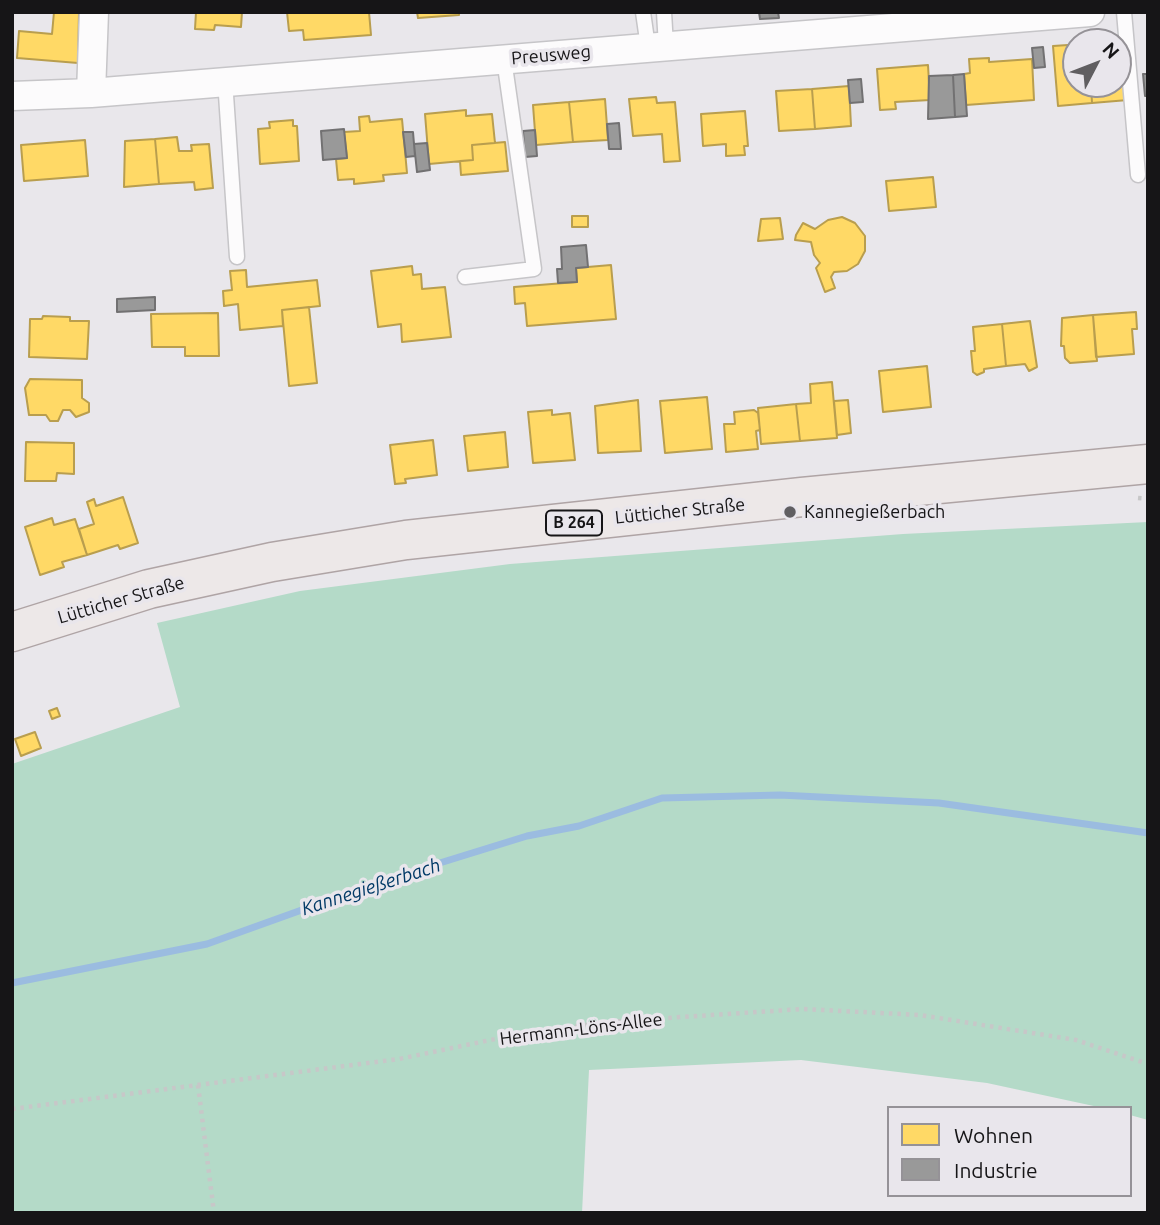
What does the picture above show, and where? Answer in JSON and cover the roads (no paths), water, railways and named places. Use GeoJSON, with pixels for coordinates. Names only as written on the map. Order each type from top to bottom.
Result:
{"type":"FeatureCollection","features":[{"type":"Feature","properties":{"kind":"main road","name":"Lütticher Straße"},"geometry":{"type":"LineString","coordinates":[[12,632],[149,589],[272,562],[406,540],[788,498],[1147,465]]}},
{"type":"Feature","properties":{"kind":"street"},"geometry":{"type":"LineString","coordinates":[[91,93],[94,12]]}},
{"type":"Feature","properties":{"kind":"street","name":"Preusweg"},"geometry":{"type":"LineString","coordinates":[[12,96],[91,93],[225,80],[1088,12]]}},
{"type":"Feature","properties":{"kind":"lane"},"geometry":{"type":"LineString","coordinates":[[643,12],[657,47]]}},
{"type":"Feature","properties":{"kind":"lane"},"geometry":{"type":"LineString","coordinates":[[657,47],[664,12]]}},
{"type":"Feature","properties":{"kind":"lane"},"geometry":{"type":"LineString","coordinates":[[1124,12],[1138,175]]}},
{"type":"Feature","properties":{"kind":"lane"},"geometry":{"type":"LineString","coordinates":[[465,277],[534,269],[504,59]]}},
{"type":"Feature","properties":{"kind":"lane"},"geometry":{"type":"LineString","coordinates":[[225,80],[237,257]]}},
{"type":"Feature","properties":{"kind":"waterway","name":"Kannegießerbach"},"geometry":{"type":"LineString","coordinates":[[12,983],[207,944],[388,879],[527,836],[579,826],[662,798],[780,795],[939,803],[1148,833]]}},
{"type":"Feature","properties":{"kind":"place","name":"Kannegießerbach"},"geometry":{"type":"Point","coordinates":[790,512]}}]}
